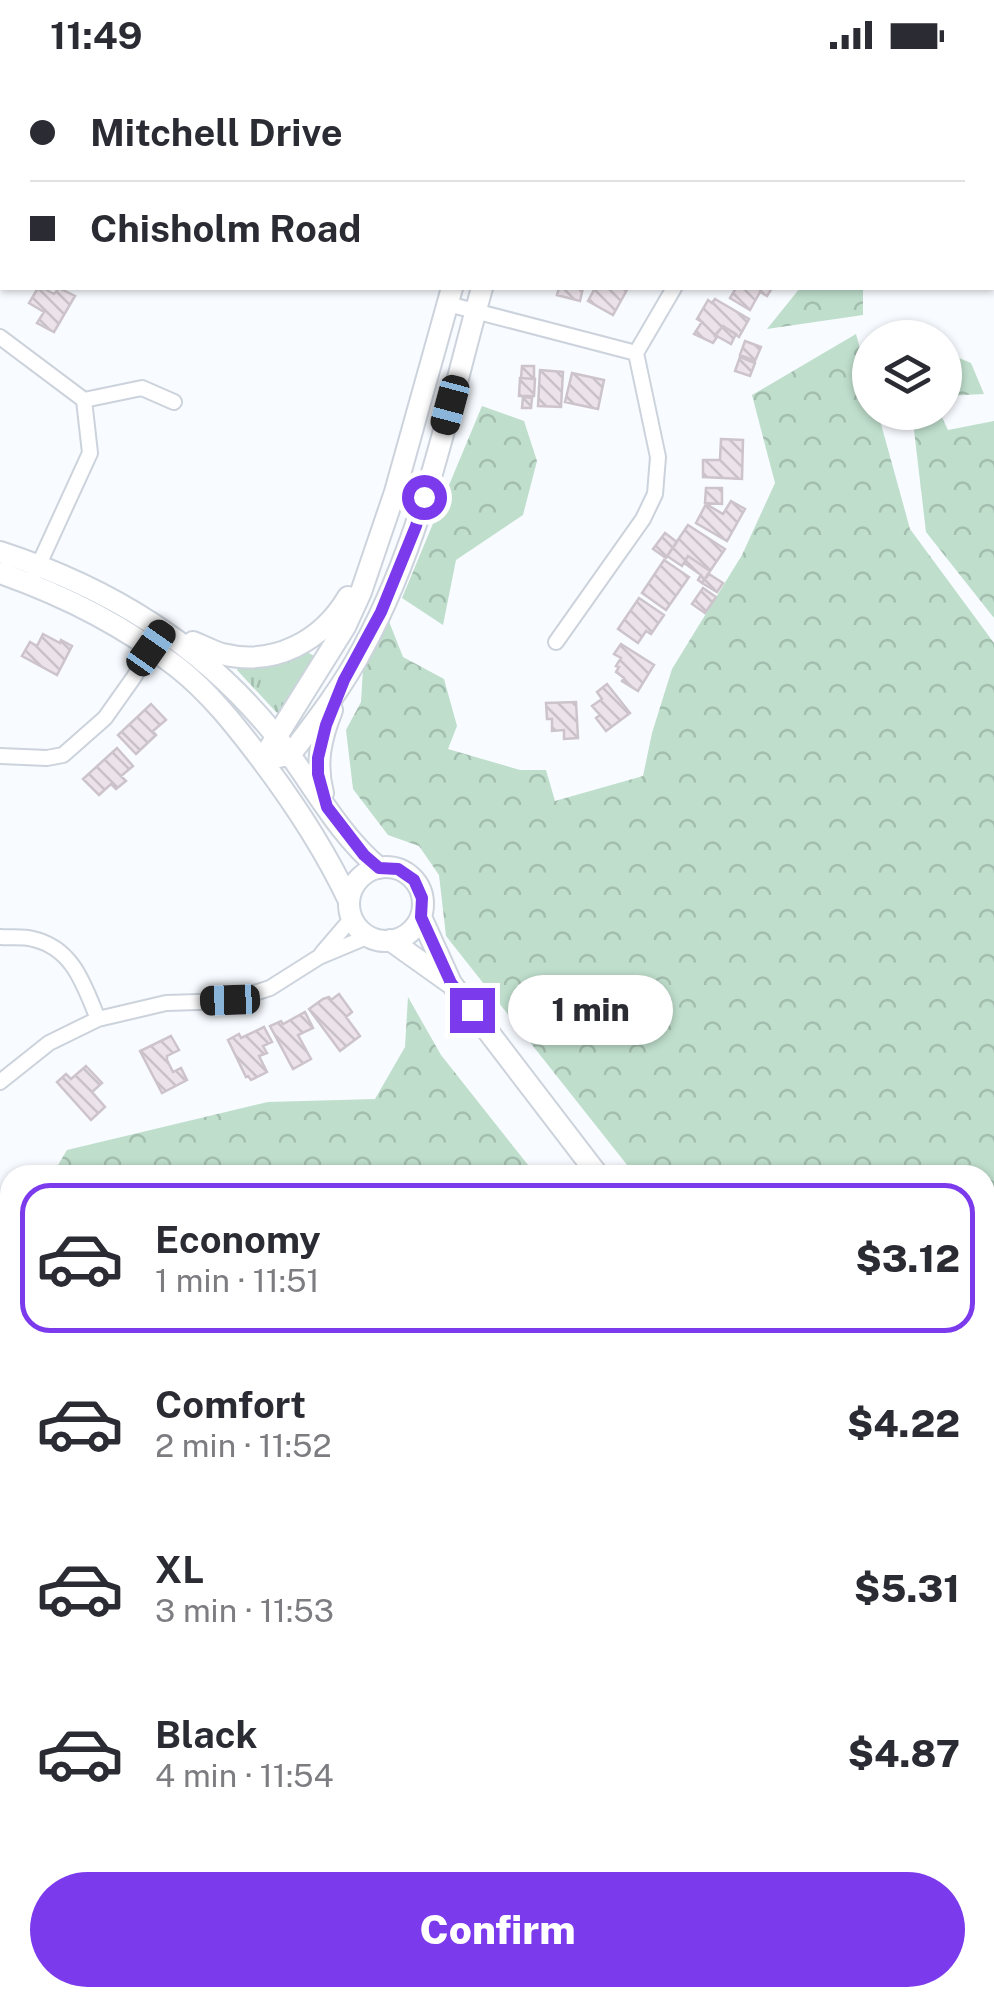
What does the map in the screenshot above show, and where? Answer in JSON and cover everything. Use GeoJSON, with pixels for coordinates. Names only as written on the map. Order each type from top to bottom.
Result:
{"type":"FeatureCollection","features":[{"type":"Feature","properties":{"kind":"main road"},"geometry":{"type":"LineString","coordinates":[[327,807],[318,774],[326,725],[344,680],[381,612],[416,526],[482,290]]}},
{"type":"Feature","properties":{"kind":"main road"},"geometry":{"type":"LineString","coordinates":[[262,760],[345,627],[395,492],[450,296]]}},
{"type":"Feature","properties":{"kind":"main road"},"geometry":{"type":"LineString","coordinates":[[0,574],[35,574],[78,582],[164,629],[221,654],[247,658],[294,649],[330,623],[377,548]]}},
{"type":"Feature","properties":{"kind":"main road"},"geometry":{"type":"LineString","coordinates":[[0,552],[84,609],[151,648],[203,690],[262,760],[318,840],[359,928],[368,936],[390,940],[451,983]]}},
{"type":"Feature","properties":{"kind":"main road"},"geometry":{"type":"LineString","coordinates":[[164,629],[223,678],[276,736],[351,840],[379,868]]}},
{"type":"Feature","properties":{"kind":"main road"},"geometry":{"type":"LineString","coordinates":[[262,760],[290,755],[344,680]]}},
{"type":"Feature","properties":{"kind":"main road"},"geometry":{"type":"LineString","coordinates":[[351,910],[358,880],[379,868],[398,869],[414,880],[422,898],[421,917],[451,983],[590,1165]]}},
{"type":"Feature","properties":{"kind":"main road"},"geometry":{"type":"LineString","coordinates":[[390,940],[408,933],[421,917]]}},
{"type":"Feature","properties":{"kind":"street"},"geometry":{"type":"LineString","coordinates":[[556,642],[643,519],[655,494],[658,457],[636,353],[673,290]]}},
{"type":"Feature","properties":{"kind":"street"},"geometry":{"type":"LineString","coordinates":[[450,296],[476,312],[636,353]]}},
{"type":"Feature","properties":{"kind":"street"},"geometry":{"type":"LineString","coordinates":[[0,337],[84,400],[90,453],[35,574]]}},
{"type":"Feature","properties":{"kind":"street"},"geometry":{"type":"LineString","coordinates":[[84,400],[142,388],[174,402]]}},
{"type":"Feature","properties":{"kind":"street"},"geometry":{"type":"LineString","coordinates":[[0,756],[64,755],[105,718],[164,629]]}},
{"type":"Feature","properties":{"kind":"street"},"geometry":{"type":"LineString","coordinates":[[319,957],[351,910]]}},
{"type":"Feature","properties":{"kind":"street"},"geometry":{"type":"LineString","coordinates":[[0,1082],[49,1043],[98,1018],[166,1002],[230,1000],[270,988],[319,957],[368,936]]}},
{"type":"Feature","properties":{"kind":"street"},"geometry":{"type":"LineString","coordinates":[[0,938],[32,938],[58,949],[78,970],[98,1018]]}},
{"type":"Feature","properties":{"kind":"green space"},"geometry":{"type":"Polygon","coordinates":[[[798,290],[863,290],[863,315],[767,329],[798,290]]]}},
{"type":"Feature","properties":{"kind":"green space"},"geometry":{"type":"Polygon","coordinates":[[[852,336],[852,430],[883,430],[910,529],[994,643],[994,1165],[627,1165],[446,936],[439,875],[419,846],[388,835],[353,789],[346,730],[361,702],[363,669],[388,619],[403,657],[444,679],[457,726],[448,749],[520,770],[546,770],[555,801],[643,776],[672,669],[742,555],[775,483],[752,395],[852,336]]]}},
{"type":"Feature","properties":{"kind":"green space"},"geometry":{"type":"Polygon","coordinates":[[[962,359],[971,363],[984,394],[962,395],[962,359]]]}},
{"type":"Feature","properties":{"kind":"green space"},"geometry":{"type":"Polygon","coordinates":[[[482,406],[524,421],[537,461],[523,515],[456,560],[443,625],[402,598],[482,406]]]}},
{"type":"Feature","properties":{"kind":"green space"},"geometry":{"type":"Polygon","coordinates":[[[994,421],[994,618],[926,532],[914,430],[962,430],[994,421]]]}},
{"type":"Feature","properties":{"kind":"green space"},"geometry":{"type":"Polygon","coordinates":[[[305,651],[320,659],[280,714],[237,670],[238,663],[305,651]]]}},
{"type":"Feature","properties":{"kind":"green space"},"geometry":{"type":"Polygon","coordinates":[[[408,997],[441,1055],[528,1165],[58,1165],[67,1150],[268,1102],[375,1099],[405,1047],[408,997]]]}},
{"type":"Feature","properties":{"kind":"building"},"geometry":{"type":"Polygon","coordinates":[[[37,290],[54,294],[63,290],[75,296],[54,332],[37,323],[44,312],[29,303],[37,290]]]}},
{"type":"Feature","properties":{"kind":"building"},"geometry":{"type":"Polygon","coordinates":[[[558,290],[583,290],[580,301],[557,295],[558,290]]]}},
{"type":"Feature","properties":{"kind":"building"},"geometry":{"type":"Polygon","coordinates":[[[594,290],[627,290],[613,315],[588,301],[594,290]]]}},
{"type":"Feature","properties":{"kind":"building"},"geometry":{"type":"Polygon","coordinates":[[[735,290],[771,290],[767,296],[760,292],[750,310],[730,298],[735,290]]]}},
{"type":"Feature","properties":{"kind":"building"},"geometry":{"type":"Polygon","coordinates":[[[715,299],[749,319],[739,337],[723,326],[713,343],[694,334],[708,300],[712,303],[715,299]]]}},
{"type":"Feature","properties":{"kind":"building"},"geometry":{"type":"Polygon","coordinates":[[[723,326],[736,334],[731,344],[715,335],[723,326]]]}},
{"type":"Feature","properties":{"kind":"building"},"geometry":{"type":"Polygon","coordinates":[[[745,341],[761,347],[755,361],[740,355],[745,341]]]}},
{"type":"Feature","properties":{"kind":"building"},"geometry":{"type":"Polygon","coordinates":[[[740,357],[755,363],[750,376],[735,371],[740,357]]]}},
{"type":"Feature","properties":{"kind":"building"},"geometry":{"type":"Polygon","coordinates":[[[522,366],[534,366],[534,379],[521,378],[522,366]]]}},
{"type":"Feature","properties":{"kind":"building"},"geometry":{"type":"Polygon","coordinates":[[[540,370],[563,372],[561,407],[538,406],[540,370]]]}},
{"type":"Feature","properties":{"kind":"building"},"geometry":{"type":"Polygon","coordinates":[[[572,373],[604,380],[598,409],[565,402],[572,373]]]}},
{"type":"Feature","properties":{"kind":"building"},"geometry":{"type":"Polygon","coordinates":[[[520,378],[535,379],[534,396],[519,396],[520,378]]]}},
{"type":"Feature","properties":{"kind":"building"},"geometry":{"type":"Polygon","coordinates":[[[523,397],[532,398],[531,408],[522,408],[523,397]]]}},
{"type":"Feature","properties":{"kind":"building"},"geometry":{"type":"Polygon","coordinates":[[[721,439],[743,440],[742,479],[703,477],[703,460],[720,460],[721,439]]]}},
{"type":"Feature","properties":{"kind":"building"},"geometry":{"type":"Polygon","coordinates":[[[706,488],[722,488],[722,504],[705,503],[706,488]]]}},
{"type":"Feature","properties":{"kind":"building"},"geometry":{"type":"Polygon","coordinates":[[[731,501],[745,509],[727,541],[696,523],[706,504],[723,514],[731,501]]]}},
{"type":"Feature","properties":{"kind":"building"},"geometry":{"type":"Polygon","coordinates":[[[688,525],[725,549],[710,571],[688,556],[682,566],[667,556],[688,525]]]}},
{"type":"Feature","properties":{"kind":"building"},"geometry":{"type":"Polygon","coordinates":[[[665,533],[677,542],[666,558],[653,549],[665,533]]]}},
{"type":"Feature","properties":{"kind":"building"},"geometry":{"type":"Polygon","coordinates":[[[688,556],[710,571],[702,583],[698,580],[701,575],[684,563],[688,556]]]}},
{"type":"Feature","properties":{"kind":"building"},"geometry":{"type":"Polygon","coordinates":[[[664,560],[689,577],[666,610],[642,593],[664,560]]]}},
{"type":"Feature","properties":{"kind":"building"},"geometry":{"type":"Polygon","coordinates":[[[709,574],[723,583],[717,592],[702,583],[709,574]]]}},
{"type":"Feature","properties":{"kind":"building"},"geometry":{"type":"Polygon","coordinates":[[[703,588],[716,597],[705,613],[692,604],[703,588]]]}},
{"type":"Feature","properties":{"kind":"building"},"geometry":{"type":"Polygon","coordinates":[[[639,598],[664,615],[651,634],[646,631],[638,643],[618,629],[639,598]]]}},
{"type":"Feature","properties":{"kind":"building"},"geometry":{"type":"Polygon","coordinates":[[[43,634],[72,646],[57,675],[22,656],[30,642],[37,646],[43,634]]]}},
{"type":"Feature","properties":{"kind":"building"},"geometry":{"type":"Polygon","coordinates":[[[621,644],[654,665],[638,691],[616,672],[621,658],[614,654],[621,644]]]}},
{"type":"Feature","properties":{"kind":"building"},"geometry":{"type":"Polygon","coordinates":[[[607,684],[630,713],[606,731],[592,706],[602,699],[597,692],[607,684]]]}},
{"type":"Feature","properties":{"kind":"building"},"geometry":{"type":"Polygon","coordinates":[[[576,702],[578,738],[564,739],[564,730],[552,731],[546,703],[576,702]]]}},
{"type":"Feature","properties":{"kind":"building"},"geometry":{"type":"Polygon","coordinates":[[[151,704],[166,720],[136,754],[118,735],[151,704]]]}},
{"type":"Feature","properties":{"kind":"building"},"geometry":{"type":"Polygon","coordinates":[[[117,748],[133,766],[121,776],[126,781],[116,789],[111,784],[99,795],[83,779],[117,748]]]}},
{"type":"Feature","properties":{"kind":"building"},"geometry":{"type":"Polygon","coordinates":[[[339,994],[352,1012],[346,1017],[360,1036],[340,1051],[309,1009],[339,994]]]}},
{"type":"Feature","properties":{"kind":"building"},"geometry":{"type":"Polygon","coordinates":[[[305,1012],[313,1028],[298,1035],[311,1059],[293,1069],[270,1026],[305,1012]]]}},
{"type":"Feature","properties":{"kind":"building"},"geometry":{"type":"Polygon","coordinates":[[[264,1027],[272,1042],[263,1046],[267,1053],[259,1056],[267,1072],[251,1080],[228,1040],[264,1027]]]}},
{"type":"Feature","properties":{"kind":"building"},"geometry":{"type":"Polygon","coordinates":[[[171,1036],[179,1050],[167,1056],[167,1060],[173,1072],[181,1068],[187,1080],[162,1093],[140,1051],[171,1036]]]}},
{"type":"Feature","properties":{"kind":"building"},"geometry":{"type":"Polygon","coordinates":[[[86,1066],[102,1083],[92,1092],[105,1107],[91,1120],[57,1082],[66,1074],[71,1079],[86,1066]]]}},
{"type":"Feature","properties":{"kind":"route"},"geometry":{"type":"LineString","coordinates":[[424,497],[381,612],[344,680],[326,725],[318,774],[327,807],[364,855],[379,868],[389,867],[407,874],[420,888],[421,917],[451,983],[472,1010]]}}]}
